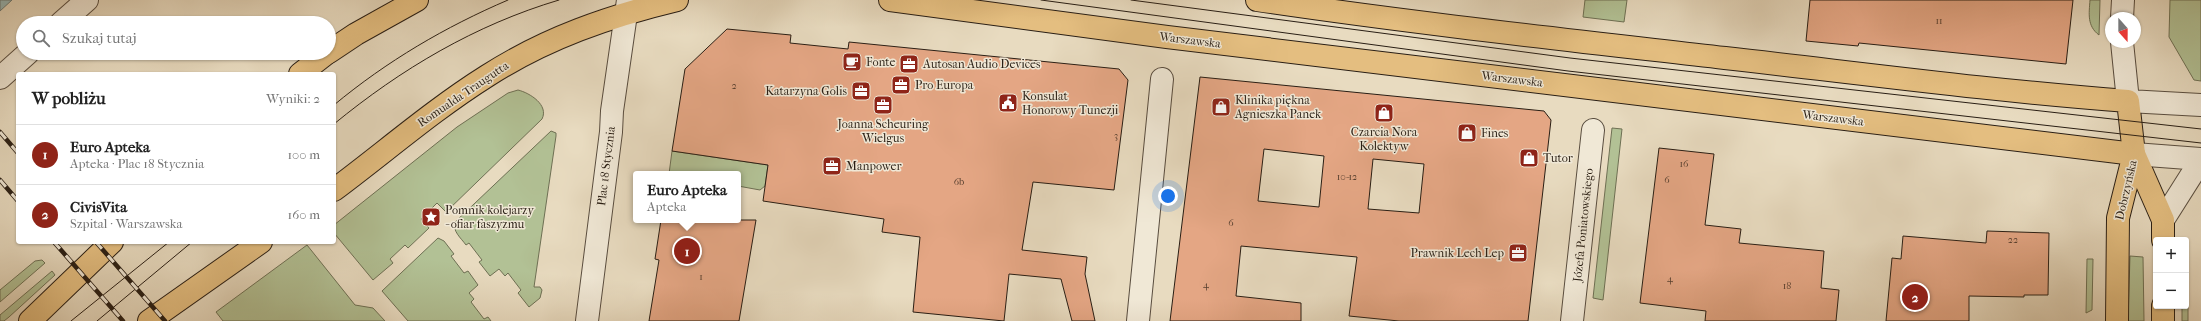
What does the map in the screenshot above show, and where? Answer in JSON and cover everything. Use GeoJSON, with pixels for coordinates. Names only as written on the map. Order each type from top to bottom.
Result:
{"type":"FeatureCollection","features":[{"type":"Feature","properties":{"kind":"main road"},"geometry":{"type":"LineString","coordinates":[[336,47],[417,0]]}},
{"type":"Feature","properties":{"kind":"main road"},"geometry":{"type":"LineString","coordinates":[[627,6],[677,0]]}},
{"type":"Feature","properties":{"kind":"main road","name":"Warszawska"},"geometry":{"type":"LineString","coordinates":[[890,0],[1167,37],[2134,154]]}},
{"type":"Feature","properties":{"kind":"main road"},"geometry":{"type":"LineString","coordinates":[[1257,0],[1367,16],[1910,80],[2040,95],[2128,101],[2134,154]]}},
{"type":"Feature","properties":{"kind":"main road","name":"Romualda Traugutta"},"geometry":{"type":"LineString","coordinates":[[336,188],[440,107],[487,76],[514,60],[627,6]]}},
{"type":"Feature","properties":{"kind":"main road"},"geometry":{"type":"LineString","coordinates":[[303,72],[318,60]]}},
{"type":"Feature","properties":{"kind":"main road","name":"Dobrzyńska"},"geometry":{"type":"LineString","coordinates":[[2134,154],[2163,230]]}},
{"type":"Feature","properties":{"kind":"main road","name":"Dobrzyńska"},"geometry":{"type":"LineString","coordinates":[[2117,321],[2118,218],[2134,154]]}},
{"type":"Feature","properties":{"kind":"main road"},"geometry":{"type":"LineString","coordinates":[[30,321],[110,244]]}},
{"type":"Feature","properties":{"kind":"main road"},"geometry":{"type":"LineString","coordinates":[[149,321],[258,244]]}},
{"type":"Feature","properties":{"kind":"main road"},"geometry":{"type":"LineString","coordinates":[[2163,309],[2163,321]]}},
{"type":"Feature","properties":{"kind":"street"},"geometry":{"type":"LineString","coordinates":[[69,16],[87,0]]}},
{"type":"Feature","properties":{"kind":"street"},"geometry":{"type":"LineString","coordinates":[[2122,12],[2123,0]]}},
{"type":"Feature","properties":{"kind":"street","name":"Plac 18 Stycznia"},"geometry":{"type":"LineString","coordinates":[[587,321],[611,132],[612,111],[627,6]]}},
{"type":"Feature","properties":{"kind":"street"},"geometry":{"type":"LineString","coordinates":[[2123,48],[2128,101],[2201,105]]}},
{"type":"Feature","properties":{"kind":"street"},"geometry":{"type":"LineString","coordinates":[[0,78],[20,60]]}},
{"type":"Feature","properties":{"kind":"street"},"geometry":{"type":"LineString","coordinates":[[1138,321],[1162,79]]}},
{"type":"Feature","properties":{"kind":"street","name":"Józefa Poniatowskiego"},"geometry":{"type":"LineString","coordinates":[[1572,321],[1593,130]]}},
{"type":"Feature","properties":{"kind":"street"},"geometry":{"type":"LineString","coordinates":[[2134,154],[2201,159]]}},
{"type":"Feature","properties":{"kind":"street","name":"Dobrzyńska"},"geometry":{"type":"LineString","coordinates":[[2163,230],[2201,159]]}},
{"type":"Feature","properties":{"kind":"green space"},"geometry":{"type":"Polygon","coordinates":[[[1585,0],[1627,0],[1624,22],[1583,17],[1585,0]]]}},
{"type":"Feature","properties":{"kind":"green space"},"geometry":{"type":"Polygon","coordinates":[[[2090,0],[2100,0],[2099,35],[2092,28],[2089,15],[2090,0]]]}},
{"type":"Feature","properties":{"kind":"green space"},"geometry":{"type":"Polygon","coordinates":[[[2170,0],[2201,0],[2201,81],[2194,80],[2169,37],[2170,0]]]}},
{"type":"Feature","properties":{"kind":"green space"},"geometry":{"type":"Polygon","coordinates":[[[518,90],[537,100],[543,109],[542,119],[446,212],[437,203],[421,219],[429,228],[408,248],[405,245],[390,259],[393,263],[373,280],[336,235],[336,223],[457,127],[508,93],[518,90]]]}},
{"type":"Feature","properties":{"kind":"green space"},"geometry":{"type":"Polygon","coordinates":[[[1612,128],[1622,129],[1603,300],[1593,298],[1612,128]]]}},
{"type":"Feature","properties":{"kind":"green space"},"geometry":{"type":"Polygon","coordinates":[[[551,131],[556,133],[556,136],[534,287],[540,287],[542,290],[540,298],[529,307],[518,293],[521,290],[508,273],[505,276],[499,269],[490,276],[479,262],[482,260],[469,243],[466,245],[456,231],[454,225],[455,222],[551,131]]]}},
{"type":"Feature","properties":{"kind":"green space"},"geometry":{"type":"Polygon","coordinates":[[[672,151],[768,165],[765,186],[760,190],[741,187],[741,171],[669,171],[672,151]]]}},
{"type":"Feature","properties":{"kind":"green space"},"geometry":{"type":"Polygon","coordinates":[[[438,238],[444,241],[454,254],[451,256],[464,273],[468,271],[478,285],[469,293],[474,299],[471,302],[484,319],[488,317],[491,321],[408,321],[382,291],[438,238]]]}},
{"type":"Feature","properties":{"kind":"green space"},"geometry":{"type":"Polygon","coordinates":[[[307,245],[355,305],[373,308],[385,321],[223,321],[216,312],[307,245]]]}},
{"type":"Feature","properties":{"kind":"green space"},"geometry":{"type":"Polygon","coordinates":[[[2130,256],[2143,257],[2144,321],[2128,321],[2130,256]]]}},
{"type":"Feature","properties":{"kind":"green space"},"geometry":{"type":"Polygon","coordinates":[[[2087,259],[2093,259],[2092,310],[2086,313],[2087,259]]]}},
{"type":"Feature","properties":{"kind":"green space"},"geometry":{"type":"Polygon","coordinates":[[[42,260],[45,263],[0,302],[0,290],[35,261],[42,260]]]}},
{"type":"Feature","properties":{"kind":"green space"},"geometry":{"type":"Polygon","coordinates":[[[52,271],[55,275],[9,317],[4,321],[0,321],[0,315],[52,271]]]}},
{"type":"Feature","properties":{"kind":"green space"},"geometry":{"type":"Polygon","coordinates":[[[2182,309],[2188,309],[2188,321],[2182,321],[2182,309]]]}},
{"type":"Feature","properties":{"kind":"water"},"geometry":{"type":"Polygon","coordinates":[[[0,0],[12,0],[0,11],[0,0]]]}},
{"type":"Feature","properties":{"kind":"building"},"geometry":{"type":"Polygon","coordinates":[[[1810,0],[2073,0],[2066,64],[1859,43],[1858,46],[1806,41],[1810,0]]]}},
{"type":"Feature","properties":{"kind":"building"},"geometry":{"type":"Polygon","coordinates":[[[727,29],[791,35],[790,43],[848,49],[849,42],[1119,69],[1128,80],[1114,190],[1033,182],[1022,250],[1087,257],[1085,274],[1095,321],[1072,321],[1061,279],[1009,274],[1004,321],[913,312],[920,237],[882,232],[884,219],[763,201],[768,165],[672,151],[685,69],[727,29]]]}},
{"type":"Feature","properties":{"kind":"building"},"geometry":{"type":"Polygon","coordinates":[[[1200,77],[1544,111],[1551,120],[1528,321],[1399,321],[1349,316],[1357,257],[1241,246],[1236,296],[1301,303],[1301,321],[1170,321],[1200,77]],[[1264,149],[1258,201],[1319,207],[1324,156],[1264,149]],[[1373,159],[1368,209],[1419,213],[1424,164],[1373,159]]]}},
{"type":"Feature","properties":{"kind":"building"},"geometry":{"type":"Polygon","coordinates":[[[1659,148],[1714,154],[1705,225],[1741,229],[1739,243],[1824,251],[1821,288],[1839,290],[1836,321],[1705,321],[1706,311],[1640,303],[1659,148]]]}},
{"type":"Feature","properties":{"kind":"building"},"geometry":{"type":"Polygon","coordinates":[[[741,220],[756,220],[739,321],[649,321],[659,260],[655,259],[661,223],[741,223],[741,220]]]}},
{"type":"Feature","properties":{"kind":"building"},"geometry":{"type":"Polygon","coordinates":[[[1987,231],[2049,233],[2048,295],[2024,295],[2024,297],[1969,296],[1969,321],[1886,321],[1892,258],[1901,259],[1903,236],[1986,243],[1987,231]]]}},
{"type":"Feature","properties":{"kind":"tram line"},"geometry":{"type":"LineString","coordinates":[[336,103],[375,74],[417,46],[439,33],[508,0]]}},
{"type":"Feature","properties":{"kind":"tram line"},"geometry":{"type":"LineString","coordinates":[[336,122],[359,104],[412,67],[440,51],[498,22],[559,0]]}},
{"type":"Feature","properties":{"kind":"tram line"},"geometry":{"type":"LineString","coordinates":[[1041,0],[1568,71],[2201,143]]}},
{"type":"Feature","properties":{"kind":"tram line"},"geometry":{"type":"LineString","coordinates":[[1131,0],[1570,58],[2201,129]]}},
{"type":"Feature","properties":{"kind":"tram line"},"geometry":{"type":"LineString","coordinates":[[71,321],[167,244]]}},
{"type":"Feature","properties":{"kind":"tram line"},"geometry":{"type":"LineString","coordinates":[[97,321],[190,244]]}},
{"type":"Feature","properties":{"kind":"railway"},"geometry":{"type":"LineString","coordinates":[[0,132],[16,151]]}},
{"type":"Feature","properties":{"kind":"railway"},"geometry":{"type":"LineString","coordinates":[[0,180],[16,199]]}},
{"type":"Feature","properties":{"kind":"railway"},"geometry":{"type":"LineString","coordinates":[[56,244],[123,321]]}},
{"type":"Feature","properties":{"kind":"railway"},"geometry":{"type":"LineString","coordinates":[[98,244],[165,321]]}},
{"type":"Feature","properties":{"kind":"place","name":"Fonte"},"geometry":{"type":"Point","coordinates":[852,62]}},
{"type":"Feature","properties":{"kind":"place","name":"Autosan Audio Devices"},"geometry":{"type":"Point","coordinates":[909,64]}},
{"type":"Feature","properties":{"kind":"place","name":"Pro Europa"},"geometry":{"type":"Point","coordinates":[901,85]}},
{"type":"Feature","properties":{"kind":"place","name":"Katarzyna Golis"},"geometry":{"type":"Point","coordinates":[861,91]}},
{"type":"Feature","properties":{"kind":"place","name":"Konsulat Honorowy Tunezji"},"geometry":{"type":"Point","coordinates":[1008,103]}},
{"type":"Feature","properties":{"kind":"place","name":"Joanna Scheuring Wielgus"},"geometry":{"type":"Point","coordinates":[883,105]}},
{"type":"Feature","properties":{"kind":"place","name":"Klinika piękna Agnieszka Panek"},"geometry":{"type":"Point","coordinates":[1221,107]}},
{"type":"Feature","properties":{"kind":"place","name":"Czarcia Nora Kolektyw"},"geometry":{"type":"Point","coordinates":[1384,113]}},
{"type":"Feature","properties":{"kind":"place","name":"Fines"},"geometry":{"type":"Point","coordinates":[1467,133]}},
{"type":"Feature","properties":{"kind":"place","name":"Tutor"},"geometry":{"type":"Point","coordinates":[1529,158]}},
{"type":"Feature","properties":{"kind":"place","name":"Manpower"},"geometry":{"type":"Point","coordinates":[832,166]}},
{"type":"Feature","properties":{"kind":"place","name":"Pomnik kolejarzy - ofiar faszyzmu"},"geometry":{"type":"Point","coordinates":[431,217]}},
{"type":"Feature","properties":{"kind":"place","name":"Euro Apteka"},"geometry":{"type":"Point","coordinates":[687,251]}},
{"type":"Feature","properties":{"kind":"place","name":"Prawnik Lech Lep"},"geometry":{"type":"Point","coordinates":[1518,253]}},
{"type":"Feature","properties":{"kind":"place","name":"CivisVita"},"geometry":{"type":"Point","coordinates":[1915,297]}}]}
